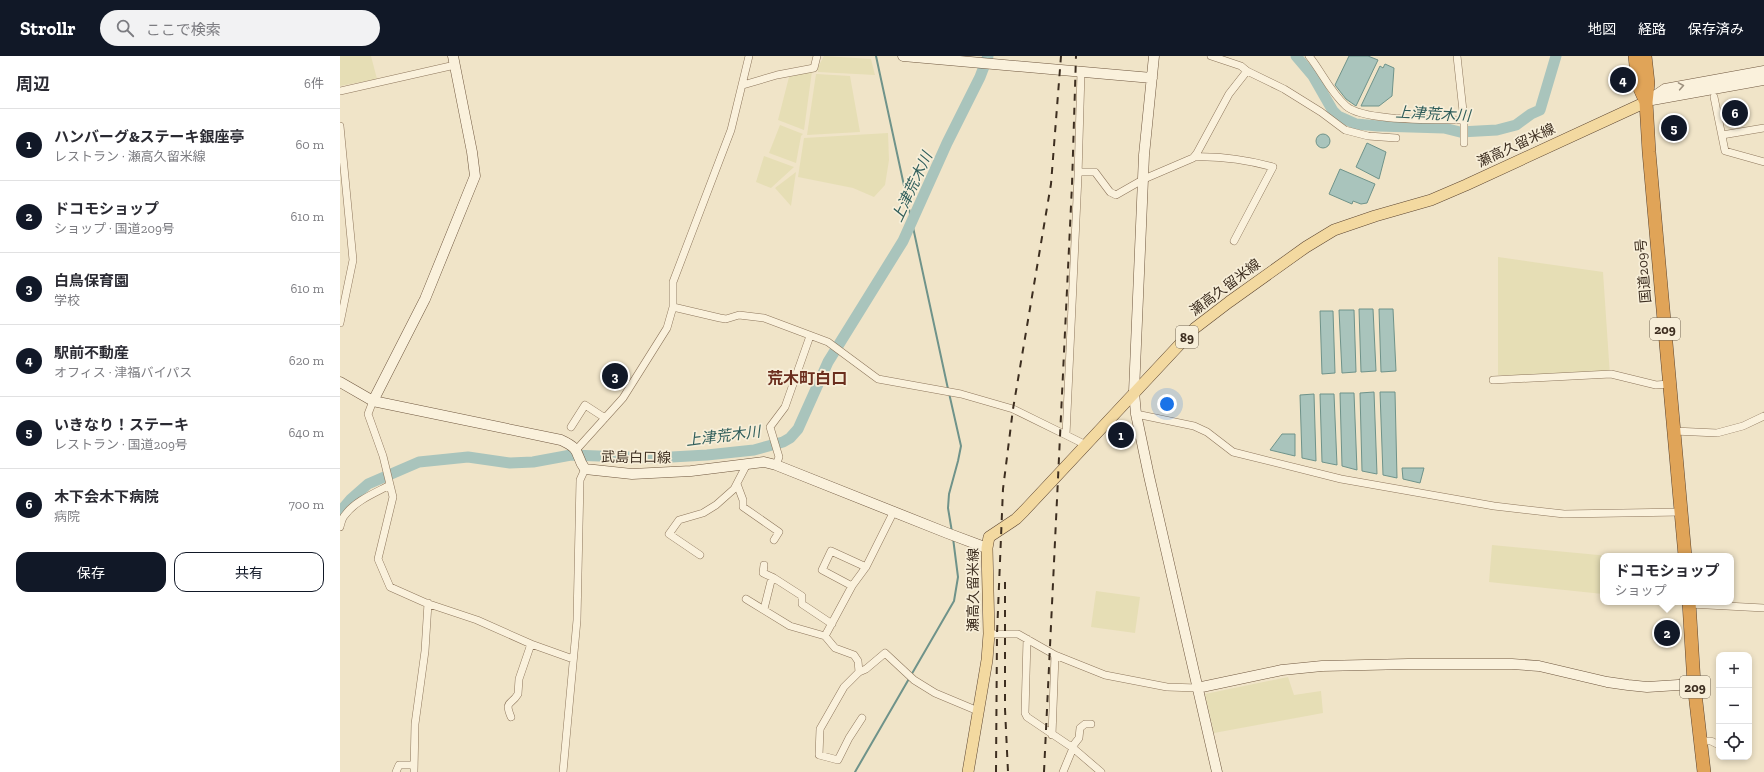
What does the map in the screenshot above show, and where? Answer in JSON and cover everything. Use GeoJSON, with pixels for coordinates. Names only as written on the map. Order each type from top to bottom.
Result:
{"type":"FeatureCollection","features":[{"type":"Feature","properties":{"kind":"highway","name":"209"},"geometry":{"type":"LineString","coordinates":[[1635,56],[1638,84],[1646,102]]}},
{"type":"Feature","properties":{"kind":"highway","name":"209"},"geometry":{"type":"LineString","coordinates":[[1645,56],[1648,83],[1646,102]]}},
{"type":"Feature","properties":{"kind":"highway","name":"国道209号"},"geometry":{"type":"LineString","coordinates":[[1646,102],[1648,152],[1685,553]]}},
{"type":"Feature","properties":{"kind":"highway","name":"209"},"geometry":{"type":"LineString","coordinates":[[1689,605],[1694,684],[1704,772]]}},
{"type":"Feature","properties":{"kind":"main road","name":"瀬高久留米線"},"geometry":{"type":"LineString","coordinates":[[968,772],[985,673],[989,634],[987,548],[989,538],[1020,515],[1195,328],[1306,247],[1334,230],[1374,216],[1431,200],[1646,102]]}},
{"type":"Feature","properties":{"kind":"street"},"geometry":{"type":"LineString","coordinates":[[340,382],[373,401],[561,440],[577,449],[623,398],[667,328],[673,307],[673,282],[731,130],[749,56]]}},
{"type":"Feature","properties":{"kind":"street"},"geometry":{"type":"LineString","coordinates":[[743,85],[777,74],[814,68],[817,56]]}},
{"type":"Feature","properties":{"kind":"street"},"geometry":{"type":"LineString","coordinates":[[903,56],[1152,78]]}},
{"type":"Feature","properties":{"kind":"street"},"geometry":{"type":"LineString","coordinates":[[1154,56],[1143,180],[1134,392],[1136,414],[1149,476],[1217,772]]}},
{"type":"Feature","properties":{"kind":"street"},"geometry":{"type":"LineString","coordinates":[[1211,56],[1241,66],[1247,71],[1284,89],[1321,112],[1345,130],[1368,136],[1396,138]]}},
{"type":"Feature","properties":{"kind":"street"},"geometry":{"type":"LineString","coordinates":[[1310,56],[1333,91],[1347,107],[1361,113],[1399,118],[1464,120]]}},
{"type":"Feature","properties":{"kind":"street"},"geometry":{"type":"LineString","coordinates":[[1457,56],[1464,120],[1464,143]]}},
{"type":"Feature","properties":{"kind":"street"},"geometry":{"type":"LineString","coordinates":[[340,91],[454,60],[472,152],[475,176],[426,299],[373,401],[368,414],[393,497],[378,559],[390,587],[428,603],[477,620],[531,644],[573,659]]}},
{"type":"Feature","properties":{"kind":"street"},"geometry":{"type":"LineString","coordinates":[[1194,157],[1229,94],[1247,71]]}},
{"type":"Feature","properties":{"kind":"street"},"geometry":{"type":"LineString","coordinates":[[1646,102],[1664,89],[1764,71]]}},
{"type":"Feature","properties":{"kind":"street"},"geometry":{"type":"LineString","coordinates":[[1066,435],[1081,72]]}},
{"type":"Feature","properties":{"kind":"street"},"geometry":{"type":"LineString","coordinates":[[1646,102],[1764,80]]}},
{"type":"Feature","properties":{"kind":"street"},"geometry":{"type":"LineString","coordinates":[[1714,97],[1725,151],[1764,162]]}},
{"type":"Feature","properties":{"kind":"street"},"geometry":{"type":"LineString","coordinates":[[340,126],[353,260],[340,323]]}},
{"type":"Feature","properties":{"kind":"street"},"geometry":{"type":"LineString","coordinates":[[1722,136],[1764,128]]}},
{"type":"Feature","properties":{"kind":"street"},"geometry":{"type":"LineString","coordinates":[[1078,172],[1095,172],[1113,194],[1116,194],[1194,157],[1217,156],[1254,162],[1273,167],[1234,241]]}},
{"type":"Feature","properties":{"kind":"street"},"geometry":{"type":"LineString","coordinates":[[673,307],[726,319],[739,315],[764,318],[828,342],[878,379],[961,394],[1013,409],[1086,445]]}},
{"type":"Feature","properties":{"kind":"street"},"geometry":{"type":"LineString","coordinates":[[778,461],[770,428],[786,407],[810,336]]}},
{"type":"Feature","properties":{"kind":"street"},"geometry":{"type":"LineString","coordinates":[[1492,380],[1611,374],[1656,385],[1669,384]]}},
{"type":"Feature","properties":{"kind":"street"},"geometry":{"type":"LineString","coordinates":[[571,427],[587,402],[605,418]]}},
{"type":"Feature","properties":{"kind":"street"},"geometry":{"type":"LineString","coordinates":[[1136,414],[1194,426],[1208,432],[1234,452],[1341,479],[1494,506],[1564,514],[1681,512]]}},
{"type":"Feature","properties":{"kind":"street"},"geometry":{"type":"LineString","coordinates":[[1674,431],[1717,433],[1743,426],[1764,416]]}},
{"type":"Feature","properties":{"kind":"street","name":"武島白口線"},"geometry":{"type":"LineString","coordinates":[[577,449],[584,467],[632,474],[690,471],[778,461],[894,511],[987,548]]}},
{"type":"Feature","properties":{"kind":"street"},"geometry":{"type":"LineString","coordinates":[[700,555],[669,534],[679,520],[703,513],[716,505],[737,484],[747,464]]}},
{"type":"Feature","properties":{"kind":"street"},"geometry":{"type":"LineString","coordinates":[[563,772],[577,620],[580,480],[584,467]]}},
{"type":"Feature","properties":{"kind":"street"},"geometry":{"type":"LineString","coordinates":[[340,527],[344,516],[349,510],[390,483]]}},
{"type":"Feature","properties":{"kind":"street"},"geometry":{"type":"LineString","coordinates":[[737,484],[743,500],[743,507],[779,532],[774,540]]}},
{"type":"Feature","properties":{"kind":"street"},"geometry":{"type":"LineString","coordinates":[[824,636],[852,586],[866,566],[894,511]]}},
{"type":"Feature","properties":{"kind":"street"},"geometry":{"type":"LineString","coordinates":[[852,586],[822,570],[831,551],[866,566]]}},
{"type":"Feature","properties":{"kind":"street"},"geometry":{"type":"LineString","coordinates":[[764,565],[763,573],[802,596],[802,604],[832,624]]}},
{"type":"Feature","properties":{"kind":"street"},"geometry":{"type":"LineString","coordinates":[[764,609],[772,577]]}},
{"type":"Feature","properties":{"kind":"street"},"geometry":{"type":"LineString","coordinates":[[746,599],[790,626],[824,636],[835,648],[854,656],[858,661],[859,672]]}},
{"type":"Feature","properties":{"kind":"street"},"geometry":{"type":"LineString","coordinates":[[396,772],[399,765],[414,768],[415,724],[425,651],[428,603]]}},
{"type":"Feature","properties":{"kind":"street"},"geometry":{"type":"LineString","coordinates":[[1719,605],[1764,608]]}},
{"type":"Feature","properties":{"kind":"street"},"geometry":{"type":"LineString","coordinates":[[989,634],[1018,634],[1055,656],[1112,676],[1167,687],[1197,688],[1282,670],[1322,666],[1408,664],[1512,664],[1539,666],[1628,686],[1646,687],[1694,684]]}},
{"type":"Feature","properties":{"kind":"street"},"geometry":{"type":"LineString","coordinates":[[1027,639],[1025,713],[1027,717],[1072,747],[1101,772]]}},
{"type":"Feature","properties":{"kind":"street"},"geometry":{"type":"LineString","coordinates":[[511,717],[507,707],[518,694],[519,679],[531,644]]}},
{"type":"Feature","properties":{"kind":"street"},"geometry":{"type":"LineString","coordinates":[[862,718],[848,738],[838,760],[819,755],[820,729],[844,687],[859,672],[866,669],[884,653],[914,680],[978,711]]}},
{"type":"Feature","properties":{"kind":"street"},"geometry":{"type":"LineString","coordinates":[[1052,735],[1055,656]]}},
{"type":"Feature","properties":{"kind":"street"},"geometry":{"type":"LineString","coordinates":[[1064,772],[1072,747],[1079,738],[1080,728],[1085,724],[1091,724]]}},
{"type":"Feature","properties":{"kind":"street"},"geometry":{"type":"LineString","coordinates":[[1701,741],[1711,741],[1716,744]]}},
{"type":"Feature","properties":{"kind":"shaded area"},"geometry":{"type":"Polygon","coordinates":[[[340,56],[371,56],[377,79],[340,86],[340,56]]]}},
{"type":"Feature","properties":{"kind":"shaded area"},"geometry":{"type":"Polygon","coordinates":[[[824,56],[871,59],[875,75],[818,72],[818,67],[824,56]]]}},
{"type":"Feature","properties":{"kind":"shaded area"},"geometry":{"type":"Polygon","coordinates":[[[812,71],[804,130],[778,120],[789,77],[812,71]]]}},
{"type":"Feature","properties":{"kind":"shaded area"},"geometry":{"type":"Polygon","coordinates":[[[816,74],[850,76],[860,132],[807,135],[816,74]]]}},
{"type":"Feature","properties":{"kind":"shaded area"},"geometry":{"type":"Polygon","coordinates":[[[780,125],[803,134],[801,136],[796,163],[769,153],[780,125]]]}},
{"type":"Feature","properties":{"kind":"shaded area"},"geometry":{"type":"Polygon","coordinates":[[[888,133],[889,160],[885,185],[874,197],[853,188],[798,177],[804,138],[888,133]]]}},
{"type":"Feature","properties":{"kind":"shaded area"},"geometry":{"type":"Polygon","coordinates":[[[764,156],[794,167],[771,188],[756,182],[764,156]]]}},
{"type":"Feature","properties":{"kind":"shaded area"},"geometry":{"type":"Polygon","coordinates":[[[796,172],[791,206],[775,188],[796,172]]]}},
{"type":"Feature","properties":{"kind":"shaded area"},"geometry":{"type":"Polygon","coordinates":[[[1498,257],[1603,272],[1610,376],[1498,375],[1498,257]]]}},
{"type":"Feature","properties":{"kind":"shaded area"},"geometry":{"type":"Polygon","coordinates":[[[1492,545],[1600,555],[1600,594],[1489,582],[1492,545]]]}},
{"type":"Feature","properties":{"kind":"shaded area"},"geometry":{"type":"Polygon","coordinates":[[[1096,591],[1140,597],[1135,633],[1091,627],[1096,591]]]}},
{"type":"Feature","properties":{"kind":"shaded area"},"geometry":{"type":"Polygon","coordinates":[[[1288,677],[1294,695],[1321,691],[1323,713],[1214,733],[1205,694],[1288,677]]]}},
{"type":"Feature","properties":{"kind":"water"},"geometry":{"type":"Polygon","coordinates":[[[1349,56],[1368,56],[1378,60],[1356,106],[1346,99],[1335,85],[1349,56]]]}},
{"type":"Feature","properties":{"kind":"water"},"geometry":{"type":"Polygon","coordinates":[[[1385,64],[1394,68],[1392,96],[1379,106],[1361,106],[1380,66],[1383,68],[1385,64]]]}},
{"type":"Feature","properties":{"kind":"water"},"geometry":{"type":"Polygon","coordinates":[[[1320,134],[1326,134],[1330,138],[1330,144],[1326,148],[1320,148],[1316,144],[1316,138],[1320,134]]]}},
{"type":"Feature","properties":{"kind":"water"},"geometry":{"type":"Polygon","coordinates":[[[1367,143],[1386,152],[1379,179],[1356,167],[1367,143]]]}},
{"type":"Feature","properties":{"kind":"water"},"geometry":{"type":"Polygon","coordinates":[[[1340,169],[1375,184],[1367,203],[1361,204],[1353,201],[1352,204],[1329,194],[1340,169]]]}},
{"type":"Feature","properties":{"kind":"water"},"geometry":{"type":"Polygon","coordinates":[[[1359,309],[1373,309],[1376,371],[1361,372],[1359,309]]]}},
{"type":"Feature","properties":{"kind":"water"},"geometry":{"type":"Polygon","coordinates":[[[1379,309],[1393,309],[1396,371],[1381,372],[1379,309]]]}},
{"type":"Feature","properties":{"kind":"water"},"geometry":{"type":"Polygon","coordinates":[[[1339,310],[1354,310],[1356,372],[1342,373],[1339,310]]]}},
{"type":"Feature","properties":{"kind":"water"},"geometry":{"type":"Polygon","coordinates":[[[1320,311],[1333,311],[1335,373],[1322,374],[1320,311]]]}},
{"type":"Feature","properties":{"kind":"water"},"geometry":{"type":"Polygon","coordinates":[[[1374,392],[1377,474],[1362,471],[1360,393],[1374,392]]]}},
{"type":"Feature","properties":{"kind":"water"},"geometry":{"type":"Polygon","coordinates":[[[1380,392],[1395,392],[1397,478],[1383,475],[1380,392]]]}},
{"type":"Feature","properties":{"kind":"water"},"geometry":{"type":"Polygon","coordinates":[[[1340,393],[1354,393],[1357,470],[1342,466],[1340,393]]]}},
{"type":"Feature","properties":{"kind":"water"},"geometry":{"type":"Polygon","coordinates":[[[1314,394],[1316,461],[1302,458],[1300,395],[1314,394]]]}},
{"type":"Feature","properties":{"kind":"water"},"geometry":{"type":"Polygon","coordinates":[[[1320,394],[1334,394],[1337,465],[1322,462],[1320,394]]]}},
{"type":"Feature","properties":{"kind":"water"},"geometry":{"type":"Polygon","coordinates":[[[1282,434],[1295,434],[1295,456],[1270,450],[1282,434]]]}},
{"type":"Feature","properties":{"kind":"water"},"geometry":{"type":"Polygon","coordinates":[[[1402,468],[1424,468],[1420,483],[1403,479],[1402,468]]]}},
{"type":"Feature","properties":{"kind":"waterway","name":"上津荒木川"},"geometry":{"type":"LineString","coordinates":[[876,56],[948,389]]}},
{"type":"Feature","properties":{"kind":"waterway","name":"上津荒木川"},"geometry":{"type":"LineString","coordinates":[[340,512],[351,499],[368,484],[419,462],[468,457],[510,463],[533,462],[571,455],[654,458],[707,455],[754,450],[783,442],[790,438],[798,429],[828,362],[903,241],[947,143],[980,77],[988,56]]}},
{"type":"Feature","properties":{"kind":"waterway","name":"上津荒木川"},"geometry":{"type":"LineString","coordinates":[[1296,56],[1313,76],[1333,111],[1338,116],[1356,124],[1444,128],[1460,132],[1497,130],[1516,125],[1531,114],[1540,110],[1556,56]]}},
{"type":"Feature","properties":{"kind":"waterway"},"geometry":{"type":"LineString","coordinates":[[949,393],[961,446],[949,494],[948,508],[952,532]]}},
{"type":"Feature","properties":{"kind":"waterway"},"geometry":{"type":"LineString","coordinates":[[855,772],[954,601],[958,577],[953,538]]}},
{"type":"Feature","properties":{"kind":"railway"},"geometry":{"type":"LineString","coordinates":[[996,772],[997,634],[1003,489],[1013,409],[1051,184],[1061,56]]}},
{"type":"Feature","properties":{"kind":"railway"},"geometry":{"type":"LineString","coordinates":[[1044,772],[1072,185],[1076,56]]}},
{"type":"Feature","properties":{"kind":"railway"},"geometry":{"type":"LineString","coordinates":[[1005,582],[1005,709],[1008,772]]}},
{"type":"Feature","properties":{"kind":"place","name":"駅前不動産"},"geometry":{"type":"Point","coordinates":[1623,80]}},
{"type":"Feature","properties":{"kind":"place","name":"木下会木下病院"},"geometry":{"type":"Point","coordinates":[1735,113]}},
{"type":"Feature","properties":{"kind":"place","name":"いきなり！ステーキ"},"geometry":{"type":"Point","coordinates":[1674,128]}},
{"type":"Feature","properties":{"kind":"place","name":"白鳥保育園"},"geometry":{"type":"Point","coordinates":[615,376]}},
{"type":"Feature","properties":{"kind":"place","name":"ハンバーグ&ステーキ銀座亭"},"geometry":{"type":"Point","coordinates":[1121,435]}},
{"type":"Feature","properties":{"kind":"place","name":"ドコモショップ"},"geometry":{"type":"Point","coordinates":[1667,633]}},
{"type":"Feature","properties":{"kind":"district","name":"荒木町白口"},"geometry":{"type":"Point","coordinates":[807,378]}}]}
